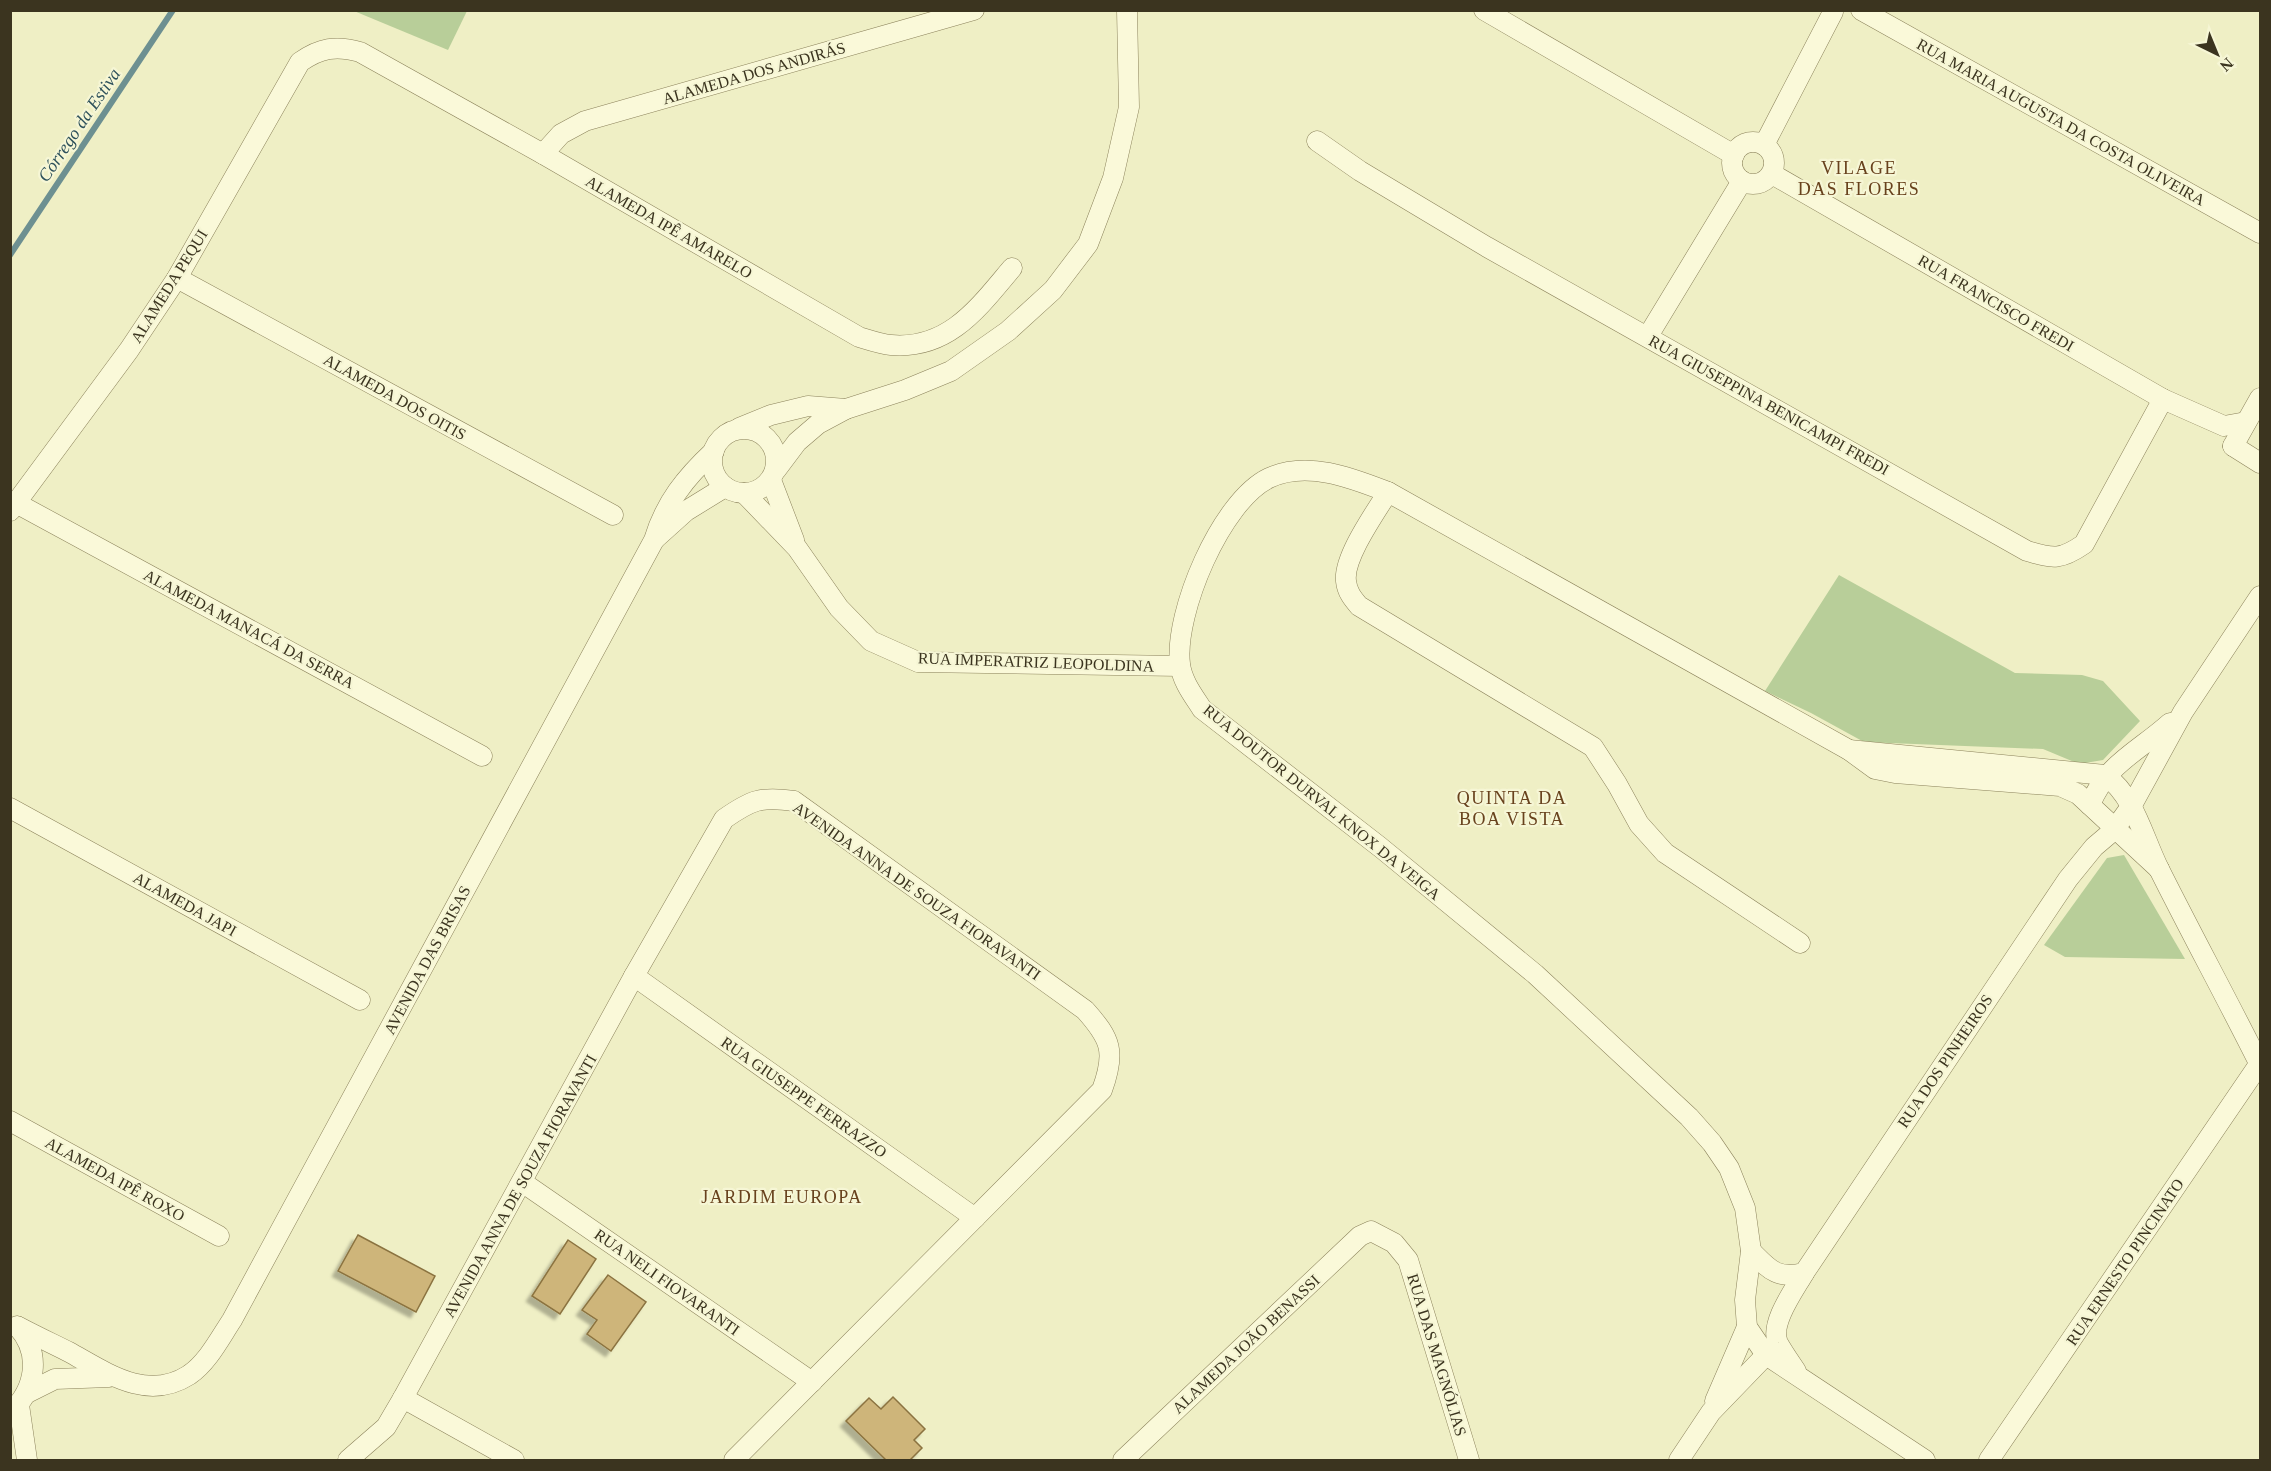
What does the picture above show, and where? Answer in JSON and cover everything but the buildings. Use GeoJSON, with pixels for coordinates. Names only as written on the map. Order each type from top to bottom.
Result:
{"type":"FeatureCollection","features":[{"type":"Feature","properties":{"kind":"street","name":"ALAMEDA DOS ANDIRÁS"},"geometry":{"type":"LineString","coordinates":[[543,154],[561,134],[585,121],[974,10]]}},
{"type":"Feature","properties":{"kind":"street"},"geometry":{"type":"LineString","coordinates":[[846,409],[808,406],[771,415],[735,430],[726,435],[714,451],[714,471],[725,487],[744,493],[754,492],[773,475],[797,442],[818,424],[846,409],[905,390],[951,371],[1008,331],[1053,290],[1088,244],[1113,178],[1129,107],[1127,10]]}},
{"type":"Feature","properties":{"kind":"street"},"geometry":{"type":"LineString","coordinates":[[1484,10],[1734,155]]}},
{"type":"Feature","properties":{"kind":"street","name":"RUA MARIA AUGUSTA DA COSTA OLIVEIRA"},"geometry":{"type":"LineString","coordinates":[[1861,10],[2260,234]]}},
{"type":"Feature","properties":{"kind":"street"},"geometry":{"type":"LineString","coordinates":[[1764,145],[1838,11]]}},
{"type":"Feature","properties":{"kind":"street","name":"ALAMEDA IPÊ AMARELO"},"geometry":{"type":"LineString","coordinates":[[313,52],[328,47],[344,47],[360,52],[543,154],[859,337],[891,345],[924,342],[955,330],[977,309],[1012,268]]}},
{"type":"Feature","properties":{"kind":"street","name":"ALAMEDA PEQUI"},"geometry":{"type":"LineString","coordinates":[[13,507],[129,350],[177,278],[300,62],[313,52]]}},
{"type":"Feature","properties":{"kind":"street","name":"RUA GIUSEPPINA BENICAMPI FREDI"},"geometry":{"type":"LineString","coordinates":[[1317,141],[1360,171],[1487,248],[1648,336],[2027,551],[2052,558],[2068,555],[2084,544],[2163,399]]}},
{"type":"Feature","properties":{"kind":"street"},"geometry":{"type":"LineString","coordinates":[[1747,143],[1764,145],[1774,160],[1772,174],[1760,183],[1742,182],[1732,167],[1734,155],[1747,143]]}},
{"type":"Feature","properties":{"kind":"street","name":"RUA FRANCISCO FREDI"},"geometry":{"type":"LineString","coordinates":[[1772,174],[2163,399],[2224,426]]}},
{"type":"Feature","properties":{"kind":"street"},"geometry":{"type":"LineString","coordinates":[[1648,336],[1742,182]]}},
{"type":"Feature","properties":{"kind":"street","name":"ALAMEDA DOS OITIS"},"geometry":{"type":"LineString","coordinates":[[177,278],[613,515]]}},
{"type":"Feature","properties":{"kind":"street"},"geometry":{"type":"LineString","coordinates":[[2233,446],[2253,425],[2260,398]]}},
{"type":"Feature","properties":{"kind":"street"},"geometry":{"type":"LineString","coordinates":[[2253,425],[2224,426],[2233,446],[2260,463]]}},
{"type":"Feature","properties":{"kind":"street"},"geometry":{"type":"LineString","coordinates":[[735,430],[757,432],[767,438],[774,447],[773,475]]}},
{"type":"Feature","properties":{"kind":"street","name":"AVENIDA DAS BRISAS"},"geometry":{"type":"LineString","coordinates":[[112,1377],[144,1387],[168,1385],[190,1374],[210,1354],[232,1320],[654,540],[661,517],[685,478],[714,451]]}},
{"type":"Feature","properties":{"kind":"street","name":"RUA DOUTOR DURVAL KNOX DA VEIGA"},"geometry":{"type":"LineString","coordinates":[[1751,1251],[1745,1208],[1729,1168],[1712,1143],[1689,1117],[1535,974],[1380,848],[1202,709],[1185,682],[1180,666],[1179,645],[1184,614],[1196,576],[1233,510],[1268,478],[1292,472],[1321,472],[1351,477],[1388,492],[1849,750],[1875,769],[2060,786],[2078,794],[2091,805]]}},
{"type":"Feature","properties":{"kind":"street","name":"RUA IMPERATRIZ LEOPOLDINA"},"geometry":{"type":"LineString","coordinates":[[773,475],[797,548]]}},
{"type":"Feature","properties":{"kind":"street","name":"AVENIDA DAS BRISAS"},"geometry":{"type":"LineString","coordinates":[[654,540],[686,511],[725,487]]}},
{"type":"Feature","properties":{"kind":"street"},"geometry":{"type":"LineString","coordinates":[[1388,492],[1347,565],[1346,580],[1350,595],[1359,606],[1593,747],[1639,824],[1665,853],[1800,943]]}},
{"type":"Feature","properties":{"kind":"street","name":"RUA IMPERATRIZ LEOPOLDINA"},"geometry":{"type":"LineString","coordinates":[[744,493],[797,548],[839,608],[871,641],[918,662],[1180,666]]}},
{"type":"Feature","properties":{"kind":"street","name":"ALAMEDA MANACÁ DA SERRA"},"geometry":{"type":"LineString","coordinates":[[13,507],[483,756]]}},
{"type":"Feature","properties":{"kind":"street"},"geometry":{"type":"LineString","coordinates":[[2159,869],[2114,830],[2091,805],[2105,775],[2146,746],[2183,712],[2260,596]]}},
{"type":"Feature","properties":{"kind":"street","name":"RUA DOS PINHEIROS"},"geometry":{"type":"LineString","coordinates":[[1801,1378],[1777,1341],[1776,1333],[1782,1312],[1804,1274],[2068,879],[2094,847],[2114,830],[2132,805],[2183,712]]}},
{"type":"Feature","properties":{"kind":"street","name":"RUA DOUTOR DURVAL KNOX DA VEIGA"},"geometry":{"type":"LineString","coordinates":[[1849,750],[2105,775]]}},
{"type":"Feature","properties":{"kind":"street"},"geometry":{"type":"LineString","coordinates":[[2105,775],[2120,785],[2132,805],[2159,869],[2260,1064]]}},
{"type":"Feature","properties":{"kind":"street","name":"AVENIDA ANNA DE SOUZA FIORAVANTI"},"geometry":{"type":"LineString","coordinates":[[348,1461],[386,1427],[404,1398],[634,976],[724,819],[748,802],[777,799],[794,801],[1085,1010],[1104,1031],[1110,1048],[1110,1067],[1102,1090],[734,1461]]}},
{"type":"Feature","properties":{"kind":"street","name":"ALAMEDA JAPI"},"geometry":{"type":"LineString","coordinates":[[10,808],[360,1000]]}},
{"type":"Feature","properties":{"kind":"street","name":"RUA GIUSEPPE FERRAZZO"},"geometry":{"type":"LineString","coordinates":[[634,976],[975,1218]]}},
{"type":"Feature","properties":{"kind":"street","name":"RUA ERNESTO PINCINATO"},"geometry":{"type":"LineString","coordinates":[[1989,1461],[2260,1064]]}},
{"type":"Feature","properties":{"kind":"street","name":"ALAMEDA IPÊ ROXO"},"geometry":{"type":"LineString","coordinates":[[10,1121],[219,1236]]}},
{"type":"Feature","properties":{"kind":"street","name":"RUA NELI FIOVARANTI"},"geometry":{"type":"LineString","coordinates":[[522,1182],[812,1382]]}},
{"type":"Feature","properties":{"kind":"street","name":"ALAMEDA JOÃO BENASSI"},"geometry":{"type":"LineString","coordinates":[[1123,1461],[1360,1236],[1371,1231]]}},
{"type":"Feature","properties":{"kind":"street","name":"RUA DAS MAGNÓLIAS"},"geometry":{"type":"LineString","coordinates":[[1371,1231],[1394,1243],[1407,1260],[1469,1461]]}},
{"type":"Feature","properties":{"kind":"street"},"geometry":{"type":"LineString","coordinates":[[1751,1251],[1772,1272],[1787,1277],[1804,1274]]}},
{"type":"Feature","properties":{"kind":"street"},"geometry":{"type":"LineString","coordinates":[[1711,1412],[1747,1327],[1745,1300],[1751,1251]]}},
{"type":"Feature","properties":{"kind":"street"},"geometry":{"type":"LineString","coordinates":[[15,1324],[112,1377]]}},
{"type":"Feature","properties":{"kind":"street"},"geometry":{"type":"LineString","coordinates":[[15,1324],[32,1352],[32,1380],[19,1404],[27,1461]]}},
{"type":"Feature","properties":{"kind":"street"},"geometry":{"type":"LineString","coordinates":[[1747,1327],[1767,1354],[1925,1461]]}},
{"type":"Feature","properties":{"kind":"street"},"geometry":{"type":"LineString","coordinates":[[1678,1461],[1711,1412],[1767,1354]]}},
{"type":"Feature","properties":{"kind":"street"},"geometry":{"type":"LineString","coordinates":[[19,1404],[55,1379],[112,1377]]}},
{"type":"Feature","properties":{"kind":"street"},"geometry":{"type":"LineString","coordinates":[[404,1398],[514,1461]]}},
{"type":"Feature","properties":{"kind":"green space"},"geometry":{"type":"Polygon","coordinates":[[[354,11],[467,11],[448,50],[354,11]]]}},
{"type":"Feature","properties":{"kind":"green space"},"geometry":{"type":"Polygon","coordinates":[[[1839,575],[2015,673],[2082,675],[2103,681],[2140,721],[2103,760],[2079,764],[2043,749],[1864,742],[1765,691],[1839,575]]]}},
{"type":"Feature","properties":{"kind":"green space"},"geometry":{"type":"Polygon","coordinates":[[[2124,855],[2185,959],[2065,957],[2044,945],[2107,858],[2124,855]]]}},
{"type":"Feature","properties":{"kind":"waterway","name":"Córrego da Estiva"},"geometry":{"type":"LineString","coordinates":[[10,255],[173,10]]}},
{"type":"Feature","properties":{"kind":"district","name":"VILAGE DAS FLORES"},"geometry":{"type":"Point","coordinates":[1859,178]}},
{"type":"Feature","properties":{"kind":"district","name":"QUINTA DA BOA VISTA"},"geometry":{"type":"Point","coordinates":[1512,808]}},
{"type":"Feature","properties":{"kind":"district","name":"JARDIM EUROPA"},"geometry":{"type":"Point","coordinates":[782,1197]}}]}
